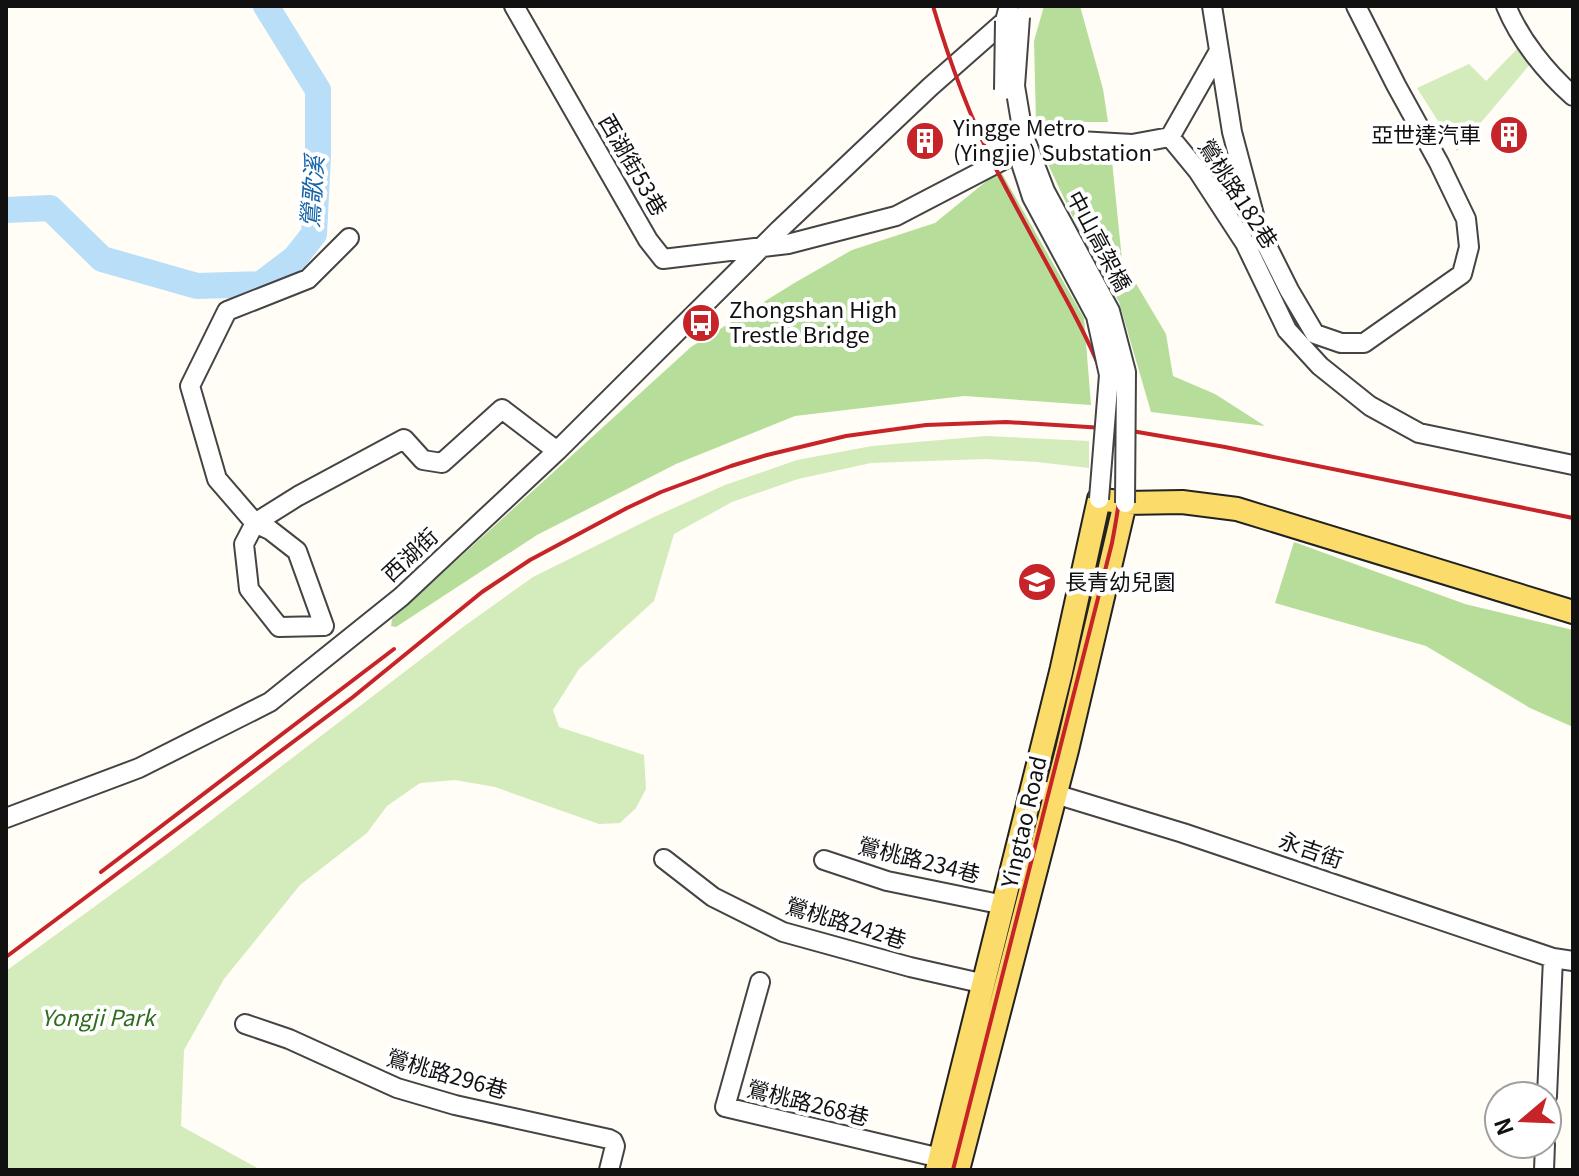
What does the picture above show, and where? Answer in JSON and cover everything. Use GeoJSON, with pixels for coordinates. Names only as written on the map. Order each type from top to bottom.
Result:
{"type":"FeatureCollection","features":[{"type":"Feature","properties":{"kind":"main road"},"geometry":{"type":"LineString","coordinates":[[1099,499],[1125,503],[1182,502],[1237,509],[1573,612]]}},
{"type":"Feature","properties":{"kind":"main road","name":"Yingtao Road"},"geometry":{"type":"LineString","coordinates":[[949,1165],[985,984],[1061,672],[1099,499]]}},
{"type":"Feature","properties":{"kind":"main road","name":"Yingtao Road"},"geometry":{"type":"LineString","coordinates":[[949,1165],[1074,722],[1125,503]]}},
{"type":"Feature","properties":{"kind":"street","name":"西湖街53巷"},"geometry":{"type":"LineString","coordinates":[[514,6],[640,226],[663,259],[762,247]]}},
{"type":"Feature","properties":{"kind":"street"},"geometry":{"type":"LineString","coordinates":[[1212,6],[1232,132],[1257,226],[1315,334],[1341,343],[1364,343],[1462,274],[1469,247],[1466,219],[1356,6]]}},
{"type":"Feature","properties":{"kind":"street"},"geometry":{"type":"LineString","coordinates":[[1506,6],[1512,21],[1551,76],[1573,96]]}},
{"type":"Feature","properties":{"kind":"street","name":"西湖街"},"geometry":{"type":"LineString","coordinates":[[6,818],[139,768],[270,702],[401,597],[557,451],[779,230],[930,87],[1015,12]]}},
{"type":"Feature","properties":{"kind":"street","name":"中山高架橋"},"geometry":{"type":"LineString","coordinates":[[1015,12],[1004,87],[1013,142],[1032,197],[1096,316],[1109,375],[1099,499]]}},
{"type":"Feature","properties":{"kind":"street","name":"中山高架橋"},"geometry":{"type":"LineString","coordinates":[[1015,12],[1015,86],[1023,134],[1045,191],[1110,311],[1126,372],[1125,503]]}},
{"type":"Feature","properties":{"kind":"street"},"geometry":{"type":"LineString","coordinates":[[1170,137],[1219,51]]}},
{"type":"Feature","properties":{"kind":"street","name":"鶯桃路182巷"},"geometry":{"type":"LineString","coordinates":[[762,247],[816,238],[896,216],[1040,141],[1132,144],[1170,137],[1198,171],[1245,243],[1287,330],[1320,366],[1370,406],[1419,433],[1573,465]]}},
{"type":"Feature","properties":{"kind":"street"},"geometry":{"type":"LineString","coordinates":[[349,238],[308,279],[227,311],[190,386],[217,479],[255,523],[270,530],[297,551],[324,626],[279,627],[249,589],[244,544],[255,523],[298,496],[404,439],[423,460],[442,463],[502,409],[557,451]]}},
{"type":"Feature","properties":{"kind":"street","name":"永吉街"},"geometry":{"type":"LineString","coordinates":[[1032,787],[1196,837],[1553,958],[1573,961]]}},
{"type":"Feature","properties":{"kind":"street","name":"鶯桃路242巷"},"geometry":{"type":"LineString","coordinates":[[664,859],[713,897],[783,932],[896,964],[985,984]]}},
{"type":"Feature","properties":{"kind":"street","name":"鶯桃路234巷"},"geometry":{"type":"LineString","coordinates":[[824,860],[887,881],[1004,905]]}},
{"type":"Feature","properties":{"kind":"street"},"geometry":{"type":"LineString","coordinates":[[1548,1080],[1553,958]]}},
{"type":"Feature","properties":{"kind":"street","name":"鶯桃路268巷"},"geometry":{"type":"LineString","coordinates":[[760,982],[725,1107],[949,1165]]}},
{"type":"Feature","properties":{"kind":"street","name":"鶯桃路296巷"},"geometry":{"type":"LineString","coordinates":[[245,1024],[289,1039],[397,1088],[455,1105],[609,1139],[615,1146],[609,1170]]}},
{"type":"Feature","properties":{"kind":"green space"},"geometry":{"type":"Polygon","coordinates":[[[1044,6],[1080,6],[1103,89],[1108,122],[1036,122],[1034,41],[1044,6]]]}},
{"type":"Feature","properties":{"kind":"green space"},"geometry":{"type":"Polygon","coordinates":[[[1517,49],[1531,63],[1457,151],[1417,88],[1469,64],[1486,81],[1517,49]]]}},
{"type":"Feature","properties":{"kind":"green space"},"geometry":{"type":"Polygon","coordinates":[[[1046,160],[1112,161],[1122,260],[1166,334],[1173,376],[1215,394],[1265,426],[1151,412],[1119,302],[1085,243],[1046,160]]]}},
{"type":"Feature","properties":{"kind":"green space"},"geometry":{"type":"Polygon","coordinates":[[[1000,170],[1084,318],[1091,405],[964,396],[795,416],[676,464],[537,535],[396,627],[391,626],[392,619],[691,347],[852,250],[935,223],[1000,170]]]}},
{"type":"Feature","properties":{"kind":"green space","name":"Yongji Park"},"geometry":{"type":"Polygon","coordinates":[[[986,436],[1089,441],[1089,468],[986,459],[871,463],[798,479],[732,502],[674,534],[654,601],[579,669],[553,710],[559,727],[644,755],[646,789],[636,808],[620,823],[599,824],[495,787],[455,780],[420,783],[387,806],[367,833],[300,885],[224,979],[184,1050],[181,1126],[261,1170],[6,1170],[6,971],[167,854],[463,627],[533,577],[725,485],[797,460],[872,446],[986,436]]]}},
{"type":"Feature","properties":{"kind":"green space"},"geometry":{"type":"Polygon","coordinates":[[[1294,542],[1465,604],[1573,630],[1573,727],[1530,708],[1426,646],[1275,603],[1294,542]]]}},
{"type":"Feature","properties":{"kind":"waterway","name":"鶯歌溪"},"geometry":{"type":"LineString","coordinates":[[6,210],[50,208],[102,259],[197,286],[261,284],[295,258],[314,234],[318,90],[266,6]]}},
{"type":"Feature","properties":{"kind":"railway"},"geometry":{"type":"LineString","coordinates":[[933,6],[960,87],[985,146],[1098,364],[1117,425],[1121,470],[1112,543],[953,1170]]}},
{"type":"Feature","properties":{"kind":"railway"},"geometry":{"type":"LineString","coordinates":[[6,957],[353,697],[482,592],[530,560],[661,492],[767,455],[846,436],[926,425],[1006,422],[1120,429],[1225,447],[1573,518]]}},
{"type":"Feature","properties":{"kind":"railway"},"geometry":{"type":"LineString","coordinates":[[101,872],[394,649]]}},
{"type":"Feature","properties":{"kind":"place","name":"亞世達汽車"},"geometry":{"type":"Point","coordinates":[1509,135]}},
{"type":"Feature","properties":{"kind":"place","name":"Yingge Metro (Yingjie) Substation"},"geometry":{"type":"Point","coordinates":[925,141]}},
{"type":"Feature","properties":{"kind":"place","name":"Zhongshan High Trestle Bridge"},"geometry":{"type":"Point","coordinates":[701,323]}},
{"type":"Feature","properties":{"kind":"place","name":"長青幼兒園"},"geometry":{"type":"Point","coordinates":[1037,582]}}]}
